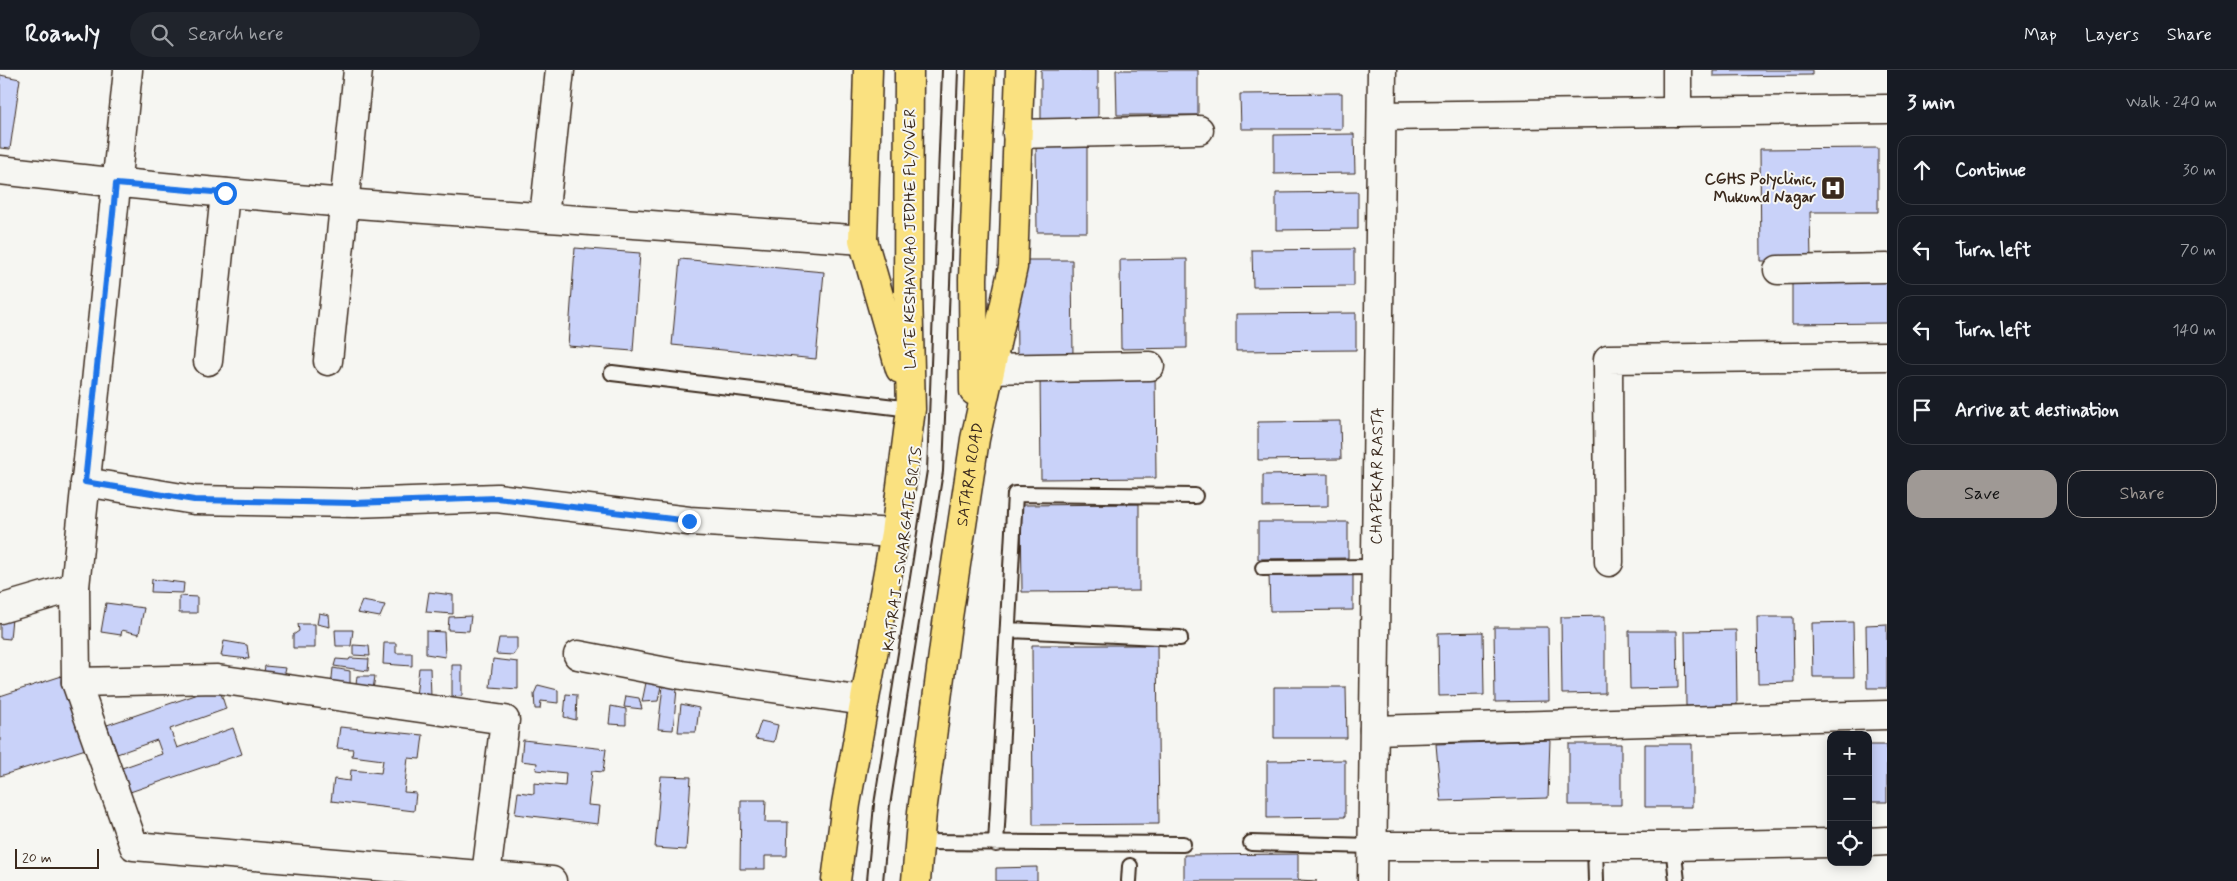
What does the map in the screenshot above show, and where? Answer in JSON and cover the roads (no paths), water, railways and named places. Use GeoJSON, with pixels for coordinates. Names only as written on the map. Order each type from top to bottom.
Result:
{"type":"FeatureCollection","features":[{"type":"Feature","properties":{"kind":"highway"},"geometry":{"type":"LineString","coordinates":[[836,881],[846,804],[895,533],[911,409],[863,240],[868,70]]}},
{"type":"Feature","properties":{"kind":"highway"},"geometry":{"type":"LineString","coordinates":[[975,439],[973,279],[981,70]]}},
{"type":"Feature","properties":{"kind":"highway","name":"SATARA ROAD"},"geometry":{"type":"LineString","coordinates":[[916,881],[946,634],[975,439],[1012,267],[1020,70]]}},
{"type":"Feature","properties":{"kind":"highway","name":"LATE KESHAVRAO JEDHE FLYOVER"},"geometry":{"type":"LineString","coordinates":[[909,72],[908,292],[911,409]]}},
{"type":"Feature","properties":{"kind":"street"},"geometry":{"type":"LineString","coordinates":[[128,70],[75,587],[76,682],[134,846],[552,881]]}},
{"type":"Feature","properties":{"kind":"street"},"geometry":{"type":"LineString","coordinates":[[328,361],[358,70]]}},
{"type":"Feature","properties":{"kind":"street"},"geometry":{"type":"LineString","coordinates":[[544,217],[560,70]]}},
{"type":"Feature","properties":{"kind":"street","name":"CHAPEKAR RASTA"},"geometry":{"type":"LineString","coordinates":[[1372,881],[1382,70]]}},
{"type":"Feature","properties":{"kind":"street"},"geometry":{"type":"LineString","coordinates":[[1677,70],[1677,112]]}},
{"type":"Feature","properties":{"kind":"street"},"geometry":{"type":"LineString","coordinates":[[1382,116],[1887,109]]}},
{"type":"Feature","properties":{"kind":"street"},"geometry":{"type":"LineString","coordinates":[[1017,134],[1199,130]]}},
{"type":"Feature","properties":{"kind":"street"},"geometry":{"type":"LineString","coordinates":[[0,170],[116,184],[344,203],[863,240]]}},
{"type":"Feature","properties":{"kind":"street"},"geometry":{"type":"LineString","coordinates":[[208,361],[225,193]]}},
{"type":"Feature","properties":{"kind":"street"},"geometry":{"type":"LineString","coordinates":[[1778,270],[1887,268]]}},
{"type":"Feature","properties":{"kind":"street"},"geometry":{"type":"LineString","coordinates":[[1610,562],[1608,359],[1887,356]]}},
{"type":"Feature","properties":{"kind":"street"},"geometry":{"type":"LineString","coordinates":[[990,369],[1150,366]]}},
{"type":"Feature","properties":{"kind":"street"},"geometry":{"type":"LineString","coordinates":[[85,482],[194,500],[354,503],[497,498],[689,521],[895,533]]}},
{"type":"Feature","properties":{"kind":"street"},"geometry":{"type":"LineString","coordinates":[[0,609],[75,587]]}},
{"type":"Feature","properties":{"kind":"street"},"geometry":{"type":"LineString","coordinates":[[578,655],[682,675],[864,701]]}},
{"type":"Feature","properties":{"kind":"street"},"geometry":{"type":"LineString","coordinates":[[76,682],[217,679],[506,720],[486,876]]}},
{"type":"Feature","properties":{"kind":"street"},"geometry":{"type":"LineString","coordinates":[[1374,730],[1887,715]]}},
{"type":"Feature","properties":{"kind":"street"},"geometry":{"type":"LineString","coordinates":[[1872,842],[1887,841]]}},
{"type":"Feature","properties":{"kind":"street"},"geometry":{"type":"LineString","coordinates":[[1373,846],[1673,846],[1827,843]]}},
{"type":"Feature","properties":{"kind":"lane","name":"KATRAJ - SWARGATE BRTS"},"geometry":{"type":"LineString","coordinates":[[875,881],[882,804],[935,471],[950,70]]}},
{"type":"Feature","properties":{"kind":"lane"},"geometry":{"type":"LineString","coordinates":[[612,373],[911,409]]}},
{"type":"Feature","properties":{"kind":"lane"},"geometry":{"type":"LineString","coordinates":[[996,844],[1015,494],[1195,496]]}},
{"type":"Feature","properties":{"kind":"lane"},"geometry":{"type":"LineString","coordinates":[[1263,568],[1376,567]]}},
{"type":"Feature","properties":{"kind":"lane"},"geometry":{"type":"LineString","coordinates":[[1008,630],[1180,638]]}},
{"type":"Feature","properties":{"kind":"lane"},"geometry":{"type":"LineString","coordinates":[[920,842],[1182,844]]}},
{"type":"Feature","properties":{"kind":"lane"},"geometry":{"type":"LineString","coordinates":[[1251,843],[1373,846]]}},
{"type":"Feature","properties":{"kind":"lane"},"geometry":{"type":"LineString","coordinates":[[1595,846],[1596,881]]}},
{"type":"Feature","properties":{"kind":"lane"},"geometry":{"type":"LineString","coordinates":[[1673,846],[1677,881]]}},
{"type":"Feature","properties":{"kind":"lane"},"geometry":{"type":"LineString","coordinates":[[1129,881],[1130,866]]}},
{"type":"Feature","properties":{"kind":"place","name":"CGHS Polyclinic, Mukund Nagar"},"geometry":{"type":"Point","coordinates":[1833,188]}}]}
